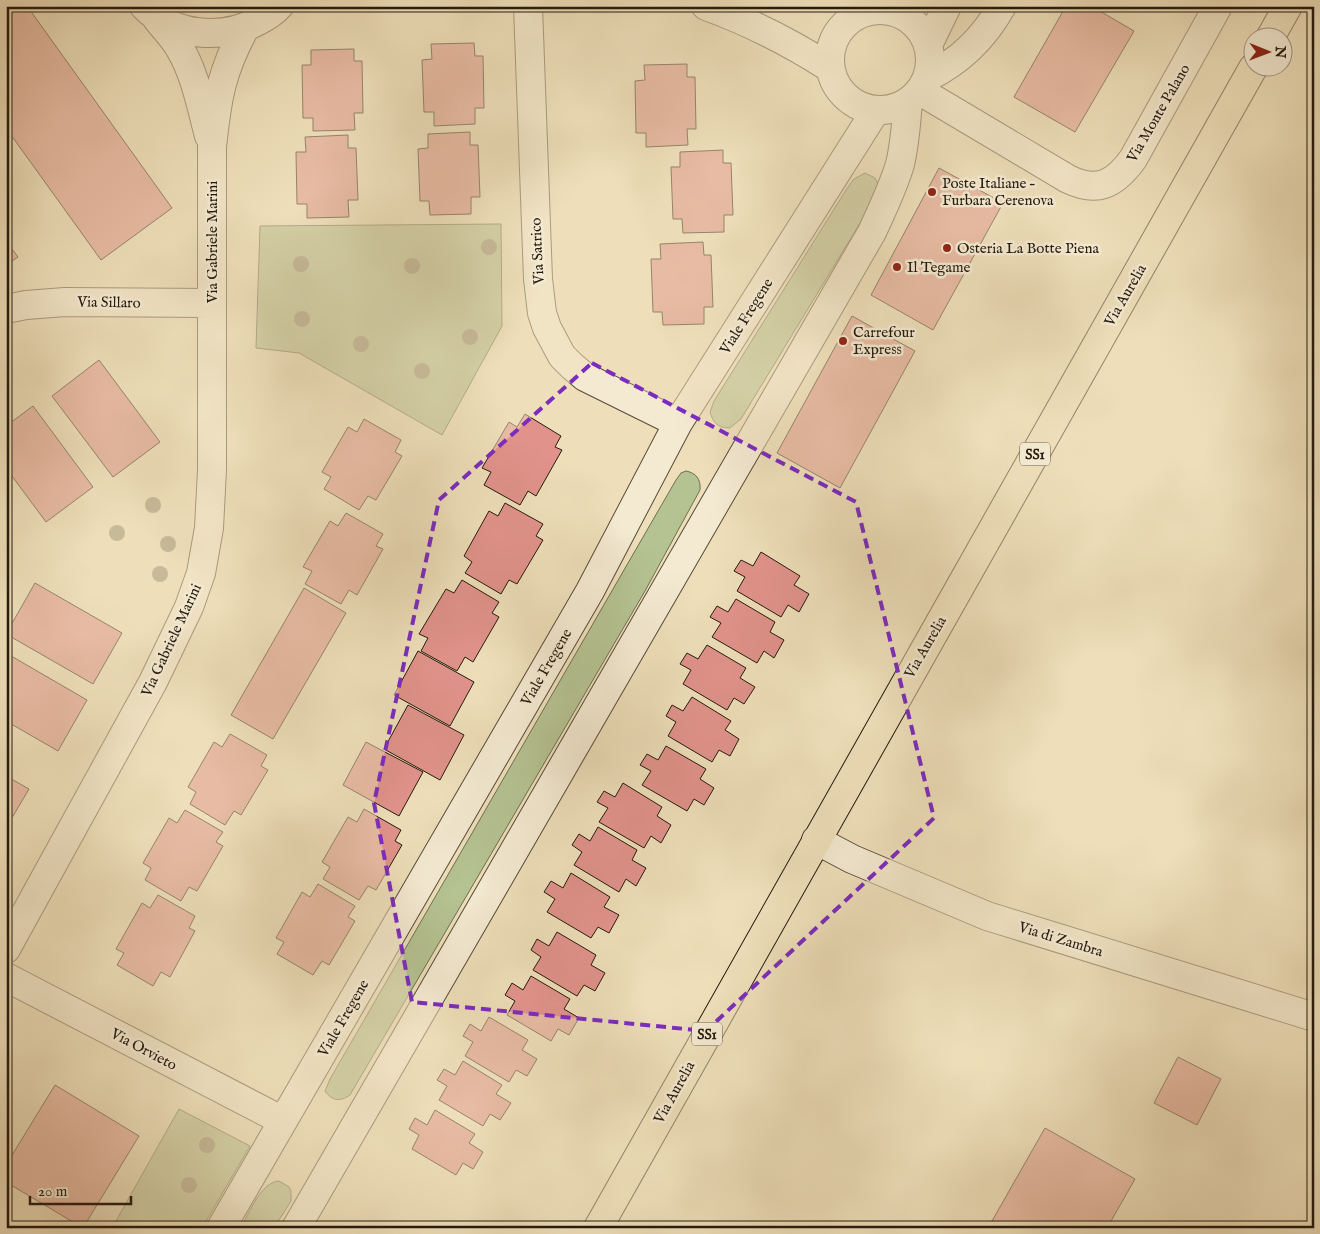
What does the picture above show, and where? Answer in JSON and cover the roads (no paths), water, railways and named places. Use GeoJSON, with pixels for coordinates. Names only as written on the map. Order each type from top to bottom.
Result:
{"type":"FeatureCollection","features":[{"type":"Feature","properties":{"kind":"main road"},"geometry":{"type":"LineString","coordinates":[[1276,28],[1288,6]]}},
{"type":"Feature","properties":{"kind":"main road","name":"Via Aurelia"},"geometry":{"type":"LineString","coordinates":[[598,1228],[1247,78]]}},
{"type":"Feature","properties":{"kind":"street"},"geometry":{"type":"LineString","coordinates":[[148,11],[182,30],[214,34],[245,28],[274,13],[280,6]]}},
{"type":"Feature","properties":{"kind":"street","name":"Via Satrico"},"geometry":{"type":"LineString","coordinates":[[528,6],[538,279],[542,313],[547,328],[562,356],[584,377],[678,423]]}},
{"type":"Feature","properties":{"kind":"street"},"geometry":{"type":"LineString","coordinates":[[706,6],[766,31],[804,51],[830,68]]}},
{"type":"Feature","properties":{"kind":"street"},"geometry":{"type":"LineString","coordinates":[[929,43],[947,6]]}},
{"type":"Feature","properties":{"kind":"street"},"geometry":{"type":"LineString","coordinates":[[296,1228],[872,232],[888,197],[899,165],[919,90],[931,61],[929,43],[920,28],[908,17],[893,10],[854,10],[836,35],[831,51],[830,68],[836,84],[846,97],[860,106],[876,110],[893,109],[919,90],[961,58],[972,48],[992,24],[1002,6]]}},
{"type":"Feature","properties":{"kind":"street","name":"Via Monte Palano"},"geometry":{"type":"LineString","coordinates":[[919,90],[1068,180],[1080,185],[1104,186],[1126,169],[1133,160],[1218,6]]}},
{"type":"Feature","properties":{"kind":"street","name":"Via Gabriele Marini"},"geometry":{"type":"LineString","coordinates":[[148,11],[170,35],[190,69],[212,147]]}},
{"type":"Feature","properties":{"kind":"street","name":"Via Gabriele Marini"},"geometry":{"type":"LineString","coordinates":[[6,949],[153,682],[179,630],[196,588],[205,556],[211,499],[212,147],[216,107],[224,72],[245,28]]}},
{"type":"Feature","properties":{"kind":"street","name":"Viale Fregene"},"geometry":{"type":"LineString","coordinates":[[221,1228],[590,591],[678,423],[876,110]]}},
{"type":"Feature","properties":{"kind":"street","name":"Via Sillaro"},"geometry":{"type":"LineString","coordinates":[[6,309],[26,305],[65,302],[211,303]]}},
{"type":"Feature","properties":{"kind":"street","name":"Via di Zambra"},"geometry":{"type":"LineString","coordinates":[[816,840],[852,859],[987,916],[1314,1017]]}},
{"type":"Feature","properties":{"kind":"street","name":"Via Orvieto"},"geometry":{"type":"LineString","coordinates":[[6,977],[282,1121]]}},
{"type":"Feature","properties":{"kind":"place","name":"Poste Italiane – Furbara Cerenova"},"geometry":{"type":"Point","coordinates":[932,192]}},
{"type":"Feature","properties":{"kind":"place","name":"Osteria La Botte Piena"},"geometry":{"type":"Point","coordinates":[947,248]}},
{"type":"Feature","properties":{"kind":"place","name":"Il Tegame"},"geometry":{"type":"Point","coordinates":[897,267]}},
{"type":"Feature","properties":{"kind":"place","name":"Carrefour Express"},"geometry":{"type":"Point","coordinates":[843,341]}}]}
